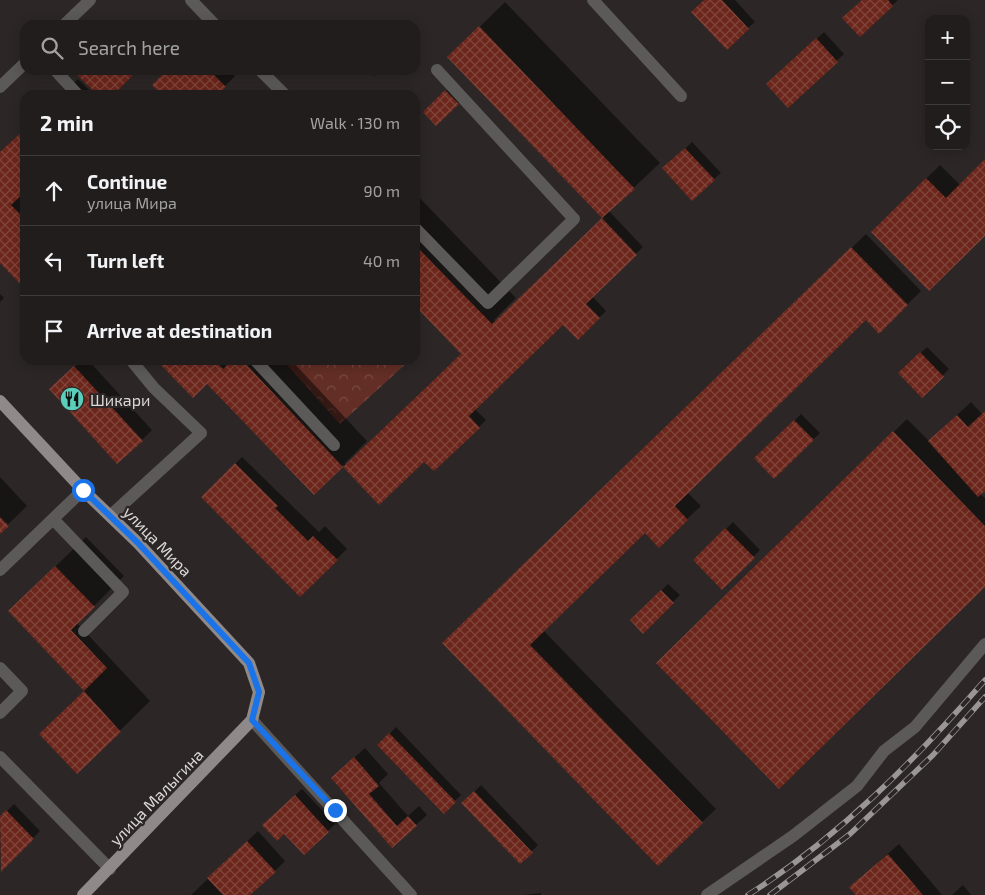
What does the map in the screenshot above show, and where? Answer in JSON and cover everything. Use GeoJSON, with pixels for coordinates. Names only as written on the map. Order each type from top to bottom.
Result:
{"type":"FeatureCollection","features":[{"type":"Feature","properties":{"kind":"main road","name":"улица Мира"},"geometry":{"type":"LineString","coordinates":[[0,401],[83,490],[213,622],[249,663],[259,692],[252,720]]}},
{"type":"Feature","properties":{"kind":"main road","name":"улица Малыгина"},"geometry":{"type":"LineString","coordinates":[[83,895],[252,720]]}},
{"type":"Feature","properties":{"kind":"street"},"geometry":{"type":"LineString","coordinates":[[69,20],[90,0]]}},
{"type":"Feature","properties":{"kind":"street"},"geometry":{"type":"LineString","coordinates":[[191,0],[210,20]]}},
{"type":"Feature","properties":{"kind":"street"},"geometry":{"type":"LineString","coordinates":[[593,0],[681,96]]}},
{"type":"Feature","properties":{"kind":"street"},"geometry":{"type":"LineString","coordinates":[[0,87],[20,68]]}},
{"type":"Feature","properties":{"kind":"street"},"geometry":{"type":"LineString","coordinates":[[420,233],[488,303],[574,219],[437,70]]}},
{"type":"Feature","properties":{"kind":"street"},"geometry":{"type":"LineString","coordinates":[[59,75],[73,90]]}},
{"type":"Feature","properties":{"kind":"street"},"geometry":{"type":"LineString","coordinates":[[265,75],[280,90]]}},
{"type":"Feature","properties":{"kind":"street"},"geometry":{"type":"LineString","coordinates":[[110,516],[201,433],[154,388],[135,365]]}},
{"type":"Feature","properties":{"kind":"street"},"geometry":{"type":"LineString","coordinates":[[260,365],[334,445]]}},
{"type":"Feature","properties":{"kind":"street"},"geometry":{"type":"LineString","coordinates":[[0,570],[83,490]]}},
{"type":"Feature","properties":{"kind":"street"},"geometry":{"type":"LineString","coordinates":[[53,519],[123,592],[84,631]]}},
{"type":"Feature","properties":{"kind":"street"},"geometry":{"type":"LineString","coordinates":[[707,895],[793,836],[857,786],[884,751],[916,727],[985,644]]}},
{"type":"Feature","properties":{"kind":"street"},"geometry":{"type":"LineString","coordinates":[[0,668],[22,691],[0,713]]}},
{"type":"Feature","properties":{"kind":"street"},"geometry":{"type":"LineString","coordinates":[[252,720],[411,895]]}},
{"type":"Feature","properties":{"kind":"street"},"geometry":{"type":"LineString","coordinates":[[0,757],[110,869]]}},
{"type":"Feature","properties":{"kind":"green space"},"geometry":{"type":"Polygon","coordinates":[[[289,365],[405,365],[340,424],[288,366],[289,365]]]}},
{"type":"Feature","properties":{"kind":"building"},"geometry":{"type":"Polygon","coordinates":[[[704,0],[722,0],[749,29],[727,50],[691,12],[704,0]]]}},
{"type":"Feature","properties":{"kind":"building"},"geometry":{"type":"Polygon","coordinates":[[[862,0],[888,0],[893,6],[860,37],[842,18],[862,0]]]}},
{"type":"Feature","properties":{"kind":"building"},"geometry":{"type":"Polygon","coordinates":[[[479,26],[635,189],[602,218],[447,57],[479,26]]]}},
{"type":"Feature","properties":{"kind":"building"},"geometry":{"type":"Polygon","coordinates":[[[816,38],[838,62],[788,108],[766,84],[816,38]]]}},
{"type":"Feature","properties":{"kind":"building"},"geometry":{"type":"Polygon","coordinates":[[[77,75],[133,75],[118,90],[93,90],[77,75]]]}},
{"type":"Feature","properties":{"kind":"building"},"geometry":{"type":"Polygon","coordinates":[[[162,75],[214,75],[226,87],[223,90],[157,90],[152,85],[162,75]]]}},
{"type":"Feature","properties":{"kind":"building"},"geometry":{"type":"Polygon","coordinates":[[[445,90],[459,104],[436,126],[423,112],[445,90]]]}},
{"type":"Feature","properties":{"kind":"building"},"geometry":{"type":"Polygon","coordinates":[[[20,134],[20,197],[11,205],[20,214],[20,284],[0,263],[0,152],[20,134]]]}},
{"type":"Feature","properties":{"kind":"building"},"geometry":{"type":"Polygon","coordinates":[[[685,148],[715,180],[692,201],[662,168],[685,148]]]}},
{"type":"Feature","properties":{"kind":"building"},"geometry":{"type":"Polygon","coordinates":[[[985,159],[985,236],[929,291],[871,232],[926,178],[946,198],[985,159]]]}},
{"type":"Feature","properties":{"kind":"building"},"geometry":{"type":"Polygon","coordinates":[[[602,218],[637,255],[586,304],[600,318],[578,340],[563,325],[469,416],[480,428],[434,471],[424,462],[379,505],[343,467],[461,354],[420,311],[420,250],[492,324],[602,218]]]}},
{"type":"Feature","properties":{"kind":"building"},"geometry":{"type":"Polygon","coordinates":[[[851,247],[908,305],[879,334],[866,320],[675,506],[688,520],[659,548],[645,533],[530,645],[703,823],[658,866],[442,643],[851,247]]]}},
{"type":"Feature","properties":{"kind":"building"},"geometry":{"type":"Polygon","coordinates":[[[920,352],[944,377],[922,398],[898,373],[920,352]]]}},
{"type":"Feature","properties":{"kind":"building"},"geometry":{"type":"Polygon","coordinates":[[[161,365],[219,365],[223,369],[227,365],[247,365],[343,467],[314,495],[207,384],[193,398],[161,365]]]}},
{"type":"Feature","properties":{"kind":"building"},"geometry":{"type":"Polygon","coordinates":[[[74,366],[143,441],[117,464],[49,389],[74,366]]]}},
{"type":"Feature","properties":{"kind":"building"},"geometry":{"type":"Polygon","coordinates":[[[985,411],[985,491],[978,497],[928,441],[957,415],[968,427],[985,411]]]}},
{"type":"Feature","properties":{"kind":"building"},"geometry":{"type":"Polygon","coordinates":[[[794,420],[814,440],[774,479],[754,458],[794,420]]]}},
{"type":"Feature","properties":{"kind":"building"},"geometry":{"type":"Polygon","coordinates":[[[893,431],[985,526],[985,587],[779,789],[656,663],[893,431]]]}},
{"type":"Feature","properties":{"kind":"building"},"geometry":{"type":"Polygon","coordinates":[[[235,463],[278,506],[275,508],[308,541],[313,536],[338,560],[300,597],[201,497],[235,463]]]}},
{"type":"Feature","properties":{"kind":"building"},"geometry":{"type":"Polygon","coordinates":[[[0,517],[9,526],[0,534],[0,517]]]}},
{"type":"Feature","properties":{"kind":"building"},"geometry":{"type":"Polygon","coordinates":[[[725,528],[755,558],[722,590],[693,560],[725,528]]]}},
{"type":"Feature","properties":{"kind":"building"},"geometry":{"type":"Polygon","coordinates":[[[55,566],[95,607],[71,630],[107,668],[84,691],[8,611],[55,566]]]}},
{"type":"Feature","properties":{"kind":"building"},"geometry":{"type":"Polygon","coordinates":[[[661,590],[674,603],[643,634],[630,620],[661,590]]]}},
{"type":"Feature","properties":{"kind":"building"},"geometry":{"type":"Polygon","coordinates":[[[84,691],[121,732],[77,774],[39,734],[84,691]]]}},
{"type":"Feature","properties":{"kind":"building"},"geometry":{"type":"Polygon","coordinates":[[[389,733],[456,802],[444,814],[377,745],[389,733]]]}},
{"type":"Feature","properties":{"kind":"building"},"geometry":{"type":"Polygon","coordinates":[[[354,757],[379,786],[369,794],[397,826],[408,816],[417,826],[392,848],[331,778],[354,757]]]}},
{"type":"Feature","properties":{"kind":"building"},"geometry":{"type":"Polygon","coordinates":[[[474,791],[533,853],[520,864],[461,803],[474,791]]]}},
{"type":"Feature","properties":{"kind":"building"},"geometry":{"type":"Polygon","coordinates":[[[295,795],[329,832],[304,855],[284,834],[277,841],[262,825],[295,795]]]}},
{"type":"Feature","properties":{"kind":"building"},"geometry":{"type":"Polygon","coordinates":[[[6,810],[34,839],[1,872],[0,816],[6,810]]]}},
{"type":"Feature","properties":{"kind":"building"},"geometry":{"type":"Polygon","coordinates":[[[247,841],[276,872],[250,895],[223,895],[207,878],[247,841]]]}},
{"type":"Feature","properties":{"kind":"building"},"geometry":{"type":"Polygon","coordinates":[[[888,854],[923,895],[856,895],[849,887],[888,854]]]}},
{"type":"Feature","properties":{"kind":"railway"},"geometry":{"type":"LineString","coordinates":[[748,895],[813,848],[874,796],[931,740],[985,680]]}},
{"type":"Feature","properties":{"kind":"railway"},"geometry":{"type":"LineString","coordinates":[[770,895],[850,834],[933,755],[985,697]]}},
{"type":"Feature","properties":{"kind":"place","name":"Шикари"},"geometry":{"type":"Point","coordinates":[72,399]}},
{"type":"Feature","properties":{"kind":"route"},"geometry":{"type":"LineString","coordinates":[[83,490],[138,543],[249,663],[259,692],[252,720],[335,810]]}}]}
